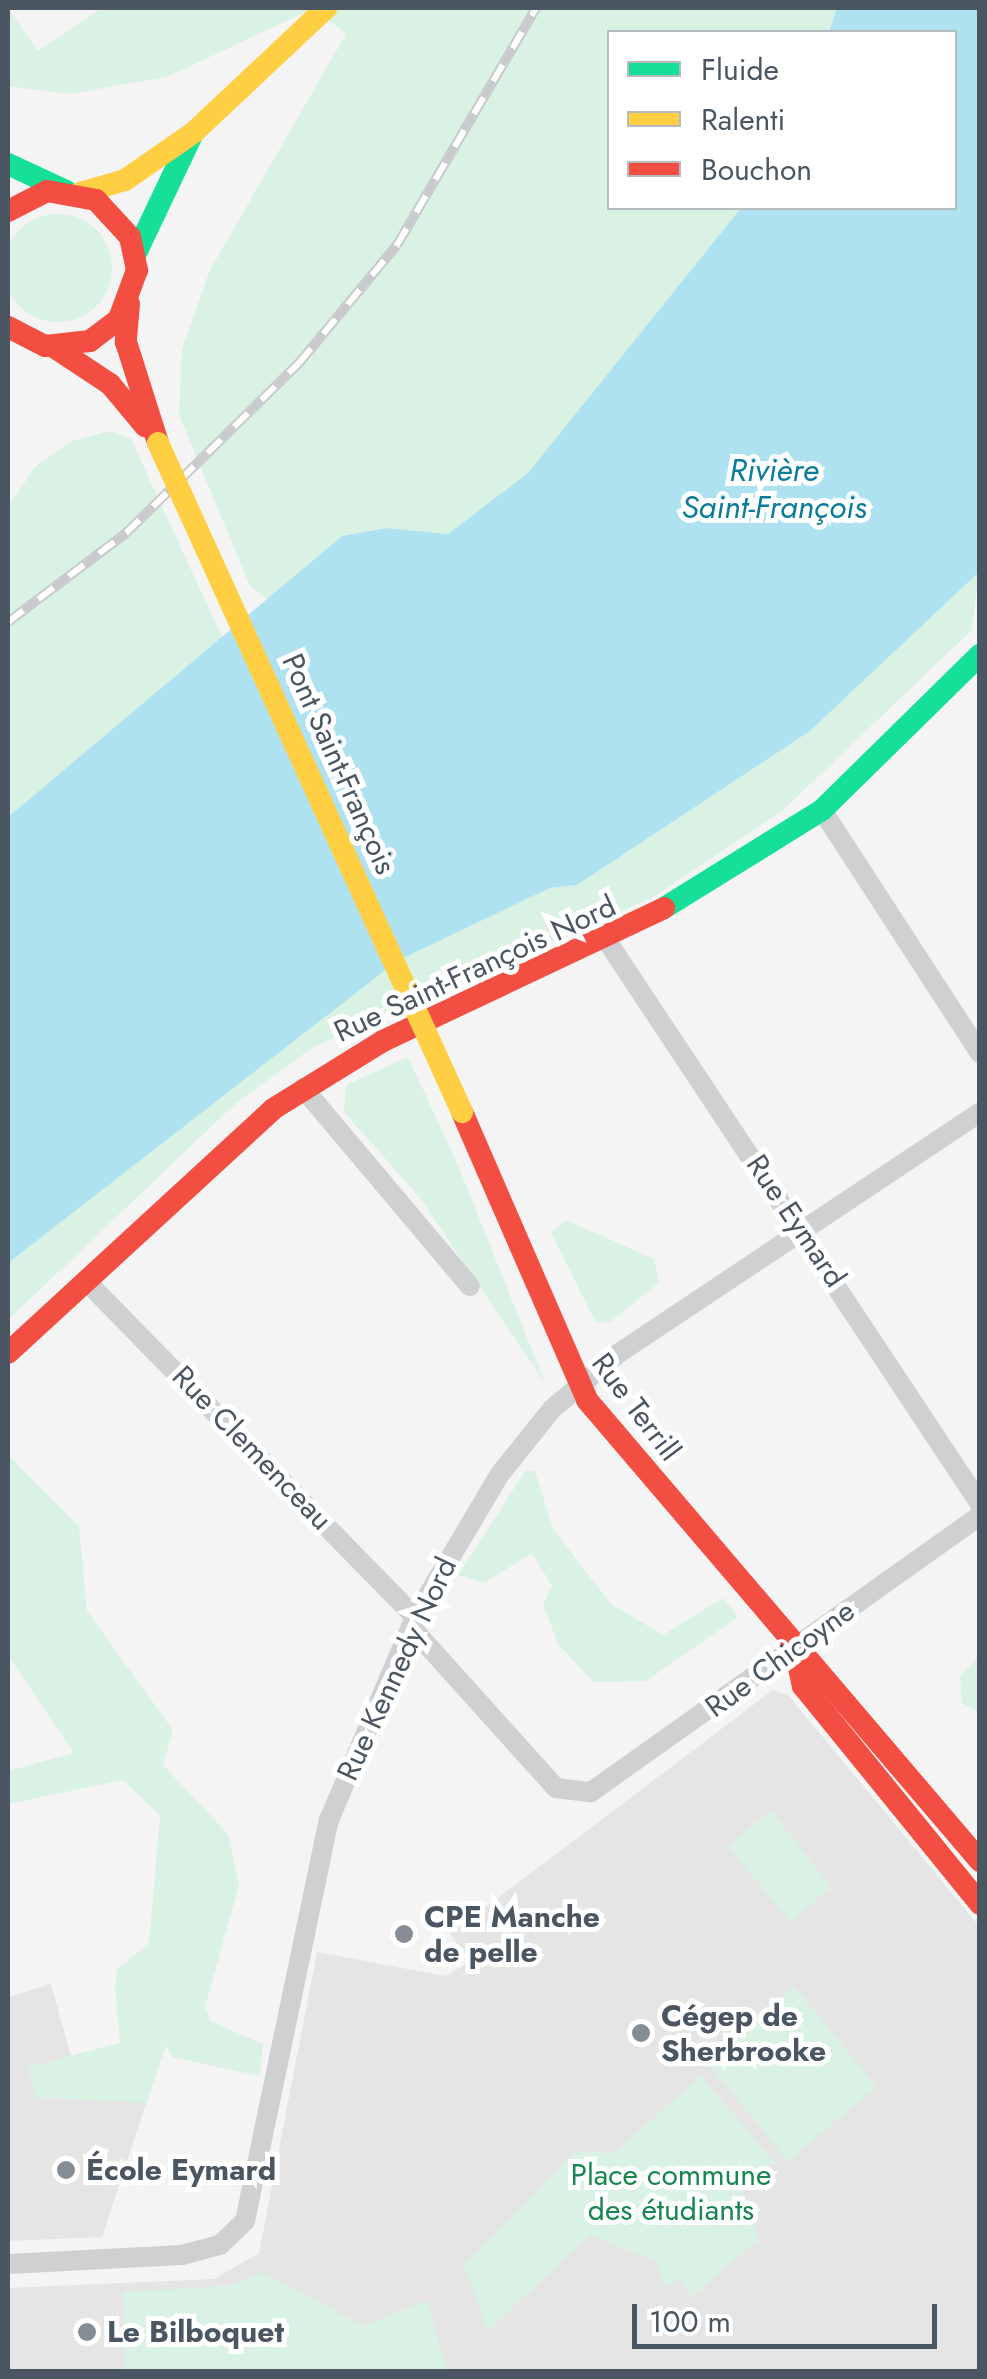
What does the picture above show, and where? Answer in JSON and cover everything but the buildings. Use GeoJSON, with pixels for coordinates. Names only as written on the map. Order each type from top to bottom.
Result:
{"type":"FeatureCollection","features":[{"type":"Feature","properties":{"kind":"street"},"geometry":{"type":"LineString","coordinates":[[8,211],[125,180],[193,133],[326,8]]}},
{"type":"Feature","properties":{"kind":"street"},"geometry":{"type":"LineString","coordinates":[[158,443],[126,342],[129,304],[136,253],[193,133]]}},
{"type":"Feature","properties":{"kind":"street"},"geometry":{"type":"LineString","coordinates":[[8,164],[110,210],[136,253]]}},
{"type":"Feature","properties":{"kind":"street"},"geometry":{"type":"LineString","coordinates":[[8,354],[90,341],[129,304]]}},
{"type":"Feature","properties":{"kind":"street"},"geometry":{"type":"LineString","coordinates":[[8,327],[50,347],[110,384],[158,443]]}},
{"type":"Feature","properties":{"kind":"street","name":"Pont Saint-François"},"geometry":{"type":"LineString","coordinates":[[158,443],[462,1112]]}},
{"type":"Feature","properties":{"kind":"street","name":"Rue Saint-François Nord"},"geometry":{"type":"LineString","coordinates":[[8,1353],[212,1158],[303,1088],[408,1028],[607,941],[720,880],[822,810],[980,655]]}},
{"type":"Feature","properties":{"kind":"street"},"geometry":{"type":"LineString","coordinates":[[822,810],[980,1054]]}},
{"type":"Feature","properties":{"kind":"street","name":"Rue Eymard"},"geometry":{"type":"LineString","coordinates":[[607,941],[804,1230],[980,1504]]}},
{"type":"Feature","properties":{"kind":"street"},"geometry":{"type":"LineString","coordinates":[[303,1088],[470,1286]]}},
{"type":"Feature","properties":{"kind":"street","name":"Rue Terrill"},"geometry":{"type":"LineString","coordinates":[[462,1112],[578,1385],[795,1649],[824,1670],[980,1861]]}},
{"type":"Feature","properties":{"kind":"street","name":"Rue Kennedy Nord"},"geometry":{"type":"LineString","coordinates":[[8,2264],[182,2255],[220,2245],[245,2221],[265,2158],[320,1848],[413,1622],[512,1458],[578,1385],[980,1112]]}},
{"type":"Feature","properties":{"kind":"street","name":"Rue Clemenceau"},"geometry":{"type":"LineString","coordinates":[[86,1281],[413,1622],[556,1788],[578,1794]]}},
{"type":"Feature","properties":{"kind":"street","name":"Rue Chicoyne"},"geometry":{"type":"LineString","coordinates":[[578,1794],[604,1786],[980,1516]]}},
{"type":"Feature","properties":{"kind":"street","name":"Rue Terrill"},"geometry":{"type":"LineString","coordinates":[[795,1649],[803,1686],[980,1904]]}},
{"type":"Feature","properties":{"kind":"shaded area","name":"Cégep de Sherbrooke"},"geometry":{"type":"Polygon","coordinates":[[[773,1690],[789,1696],[979,1926],[979,2371],[8,2371],[8,2288],[214,2279],[259,2253],[317,1952],[445,1976],[471,1961],[450,1934],[773,1690]]]}},
{"type":"Feature","properties":{"kind":"shaded area","name":"École Eymard"},"geometry":{"type":"Polygon","coordinates":[[[51,1984],[71,2056],[170,2031],[102,2237],[8,2241],[8,1997],[51,1984]]]}},
{"type":"Feature","properties":{"kind":"green space"},"geometry":{"type":"Polygon","coordinates":[[[8,8],[38,51],[102,8],[314,8],[167,77],[69,94],[8,86],[8,8]]]}},
{"type":"Feature","properties":{"kind":"green space"},"geometry":{"type":"Polygon","coordinates":[[[314,8],[837,8],[830,30],[607,30],[607,210],[739,210],[528,473],[448,534],[387,528],[342,536],[267,599],[250,586],[179,415],[182,349],[210,270],[346,34],[314,8]]]}},
{"type":"Feature","properties":{"kind":"green space"},"geometry":{"type":"Polygon","coordinates":[[[58,214],[79,218],[96,230],[108,247],[112,268],[108,289],[96,306],[79,318],[58,322],[37,318],[20,306],[8,289],[4,268],[8,247],[20,230],[37,218],[58,214]]]}},
{"type":"Feature","properties":{"kind":"green space"},"geometry":{"type":"Polygon","coordinates":[[[110,431],[131,439],[222,637],[8,817],[8,507],[35,467],[72,441],[110,431]]]}},
{"type":"Feature","properties":{"kind":"green space"},"geometry":{"type":"Polygon","coordinates":[[[979,572],[972,630],[782,811],[655,896],[312,1048],[235,1104],[8,1320],[8,1263],[218,1094],[397,961],[550,888],[577,885],[810,731],[979,572]]]}},
{"type":"Feature","properties":{"kind":"green space"},"geometry":{"type":"Polygon","coordinates":[[[408,1057],[457,1163],[545,1383],[420,1198],[344,1112],[346,1085],[408,1057]]]}},
{"type":"Feature","properties":{"kind":"green space"},"geometry":{"type":"Polygon","coordinates":[[[566,1220],[654,1259],[659,1283],[609,1323],[595,1321],[551,1232],[566,1220]]]}},
{"type":"Feature","properties":{"kind":"green space"},"geometry":{"type":"Polygon","coordinates":[[[8,1455],[79,1526],[87,1611],[173,1730],[163,1765],[228,1834],[239,1885],[205,2007],[210,2021],[263,2044],[260,2076],[172,2057],[166,2045],[147,2103],[36,2097],[28,2067],[120,2043],[115,1986],[118,1968],[149,1944],[160,1816],[123,1780],[8,1804],[8,1771],[74,1753],[8,1655],[8,1455]]]}},
{"type":"Feature","properties":{"kind":"green space"},"geometry":{"type":"Polygon","coordinates":[[[526,1470],[535,1471],[553,1529],[611,1604],[663,1635],[723,1598],[738,1617],[646,1681],[593,1682],[558,1644],[543,1604],[552,1586],[532,1553],[484,1583],[458,1575],[526,1470]]]}},
{"type":"Feature","properties":{"kind":"green space"},"geometry":{"type":"Polygon","coordinates":[[[979,1656],[979,1713],[962,1703],[960,1676],[979,1656]]]}},
{"type":"Feature","properties":{"kind":"green space"},"geometry":{"type":"Polygon","coordinates":[[[771,1810],[831,1887],[790,1922],[728,1846],[771,1810]]]}},
{"type":"Feature","properties":{"kind":"green space"},"geometry":{"type":"Polygon","coordinates":[[[794,1986],[877,2087],[788,2161],[705,2060],[794,1986]]]}},
{"type":"Feature","properties":{"kind":"green space","name":"Place commune des étudiants"},"geometry":{"type":"Polygon","coordinates":[[[701,2076],[774,2162],[740,2189],[759,2239],[691,2297],[678,2278],[665,2288],[656,2261],[590,2235],[488,2331],[464,2265],[576,2151],[614,2153],[701,2076]]]}},
{"type":"Feature","properties":{"kind":"green space"},"geometry":{"type":"Polygon","coordinates":[[[262,2273],[364,2326],[427,2301],[447,2371],[125,2371],[123,2292],[230,2286],[262,2273]]]}},
{"type":"Feature","properties":{"kind":"water","name":"Rivière Saint-François"},"geometry":{"type":"Polygon","coordinates":[[[837,8],[979,8],[979,572],[810,731],[577,885],[550,888],[397,961],[8,1263],[8,817],[342,536],[387,528],[448,534],[528,473],[739,210],[957,210],[957,30],[830,30],[837,8]]]}},
{"type":"Feature","properties":{"kind":"railway"},"geometry":{"type":"LineString","coordinates":[[8,622],[126,533],[299,363],[397,245],[536,8]]}},
{"type":"Feature","properties":{"kind":"traffic: fast"},"geometry":{"type":"LineString","coordinates":[[136,253],[193,133]]}},
{"type":"Feature","properties":{"kind":"traffic: fast"},"geometry":{"type":"LineString","coordinates":[[8,164],[66,191]]}},
{"type":"Feature","properties":{"kind":"traffic: fast"},"geometry":{"type":"LineString","coordinates":[[664,908],[822,810],[980,655]]}},
{"type":"Feature","properties":{"kind":"traffic: slow"},"geometry":{"type":"LineString","coordinates":[[80,193],[125,180],[193,133],[326,8]]}},
{"type":"Feature","properties":{"kind":"traffic: slow"},"geometry":{"type":"LineString","coordinates":[[158,443],[462,1112]]}},
{"type":"Feature","properties":{"kind":"traffic: jam"},"geometry":{"type":"LineString","coordinates":[[8,211],[47,191],[96,200],[130,237],[137,270],[119,319],[90,341],[45,346],[8,327]]}},
{"type":"Feature","properties":{"kind":"traffic: jam"},"geometry":{"type":"LineString","coordinates":[[129,304],[126,342],[158,443]]}},
{"type":"Feature","properties":{"kind":"traffic: jam"},"geometry":{"type":"LineString","coordinates":[[54,347],[110,384],[145,426]]}},
{"type":"Feature","properties":{"kind":"traffic: jam"},"geometry":{"type":"LineString","coordinates":[[8,1353],[273,1109],[383,1041],[664,908]]}},
{"type":"Feature","properties":{"kind":"traffic: jam"},"geometry":{"type":"LineString","coordinates":[[462,1112],[587,1400],[980,1861]]}},
{"type":"Feature","properties":{"kind":"traffic: jam"},"geometry":{"type":"LineString","coordinates":[[795,1649],[803,1686],[980,1904]]}},
{"type":"Feature","properties":{"kind":"place","name":"CPE Manche de pelle"},"geometry":{"type":"Point","coordinates":[404,1934]}},
{"type":"Feature","properties":{"kind":"place","name":"Cégep de Sherbrooke"},"geometry":{"type":"Point","coordinates":[641,2033]}},
{"type":"Feature","properties":{"kind":"place","name":"École Eymard"},"geometry":{"type":"Point","coordinates":[66,2170]}},
{"type":"Feature","properties":{"kind":"place","name":"Le Bilboquet"},"geometry":{"type":"Point","coordinates":[87,2332]}}]}
